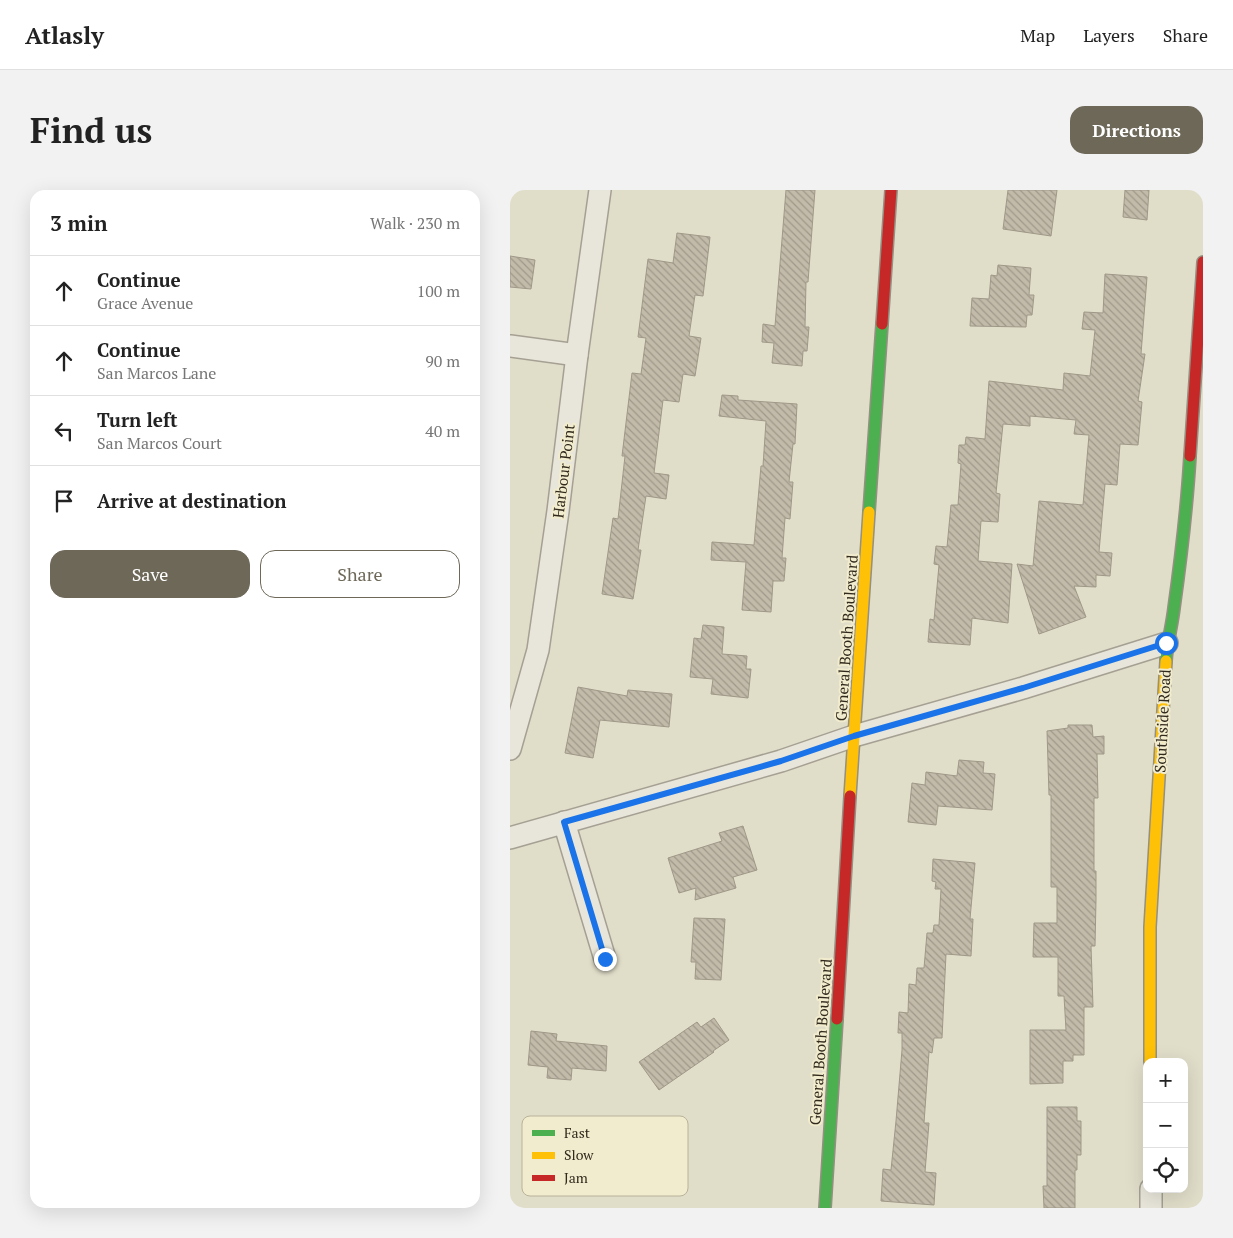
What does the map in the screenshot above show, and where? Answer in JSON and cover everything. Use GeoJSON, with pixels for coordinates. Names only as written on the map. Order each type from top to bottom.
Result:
{"type":"FeatureCollection","features":[{"type":"Feature","properties":{"kind":"main road","name":"General Booth Boulevard"},"geometry":{"type":"LineString","coordinates":[[825,1208],[854,736],[892,190]]}},
{"type":"Feature","properties":{"kind":"main road","name":"Southside Road"},"geometry":{"type":"LineString","coordinates":[[1150,1058],[1150,927],[1166,643],[1174,611],[1188,492],[1203,262]]}},
{"type":"Feature","properties":{"kind":"street","name":"Harbour Point"},"geometry":{"type":"LineString","coordinates":[[510,749],[514,723],[538,650],[600,190]]}},
{"type":"Feature","properties":{"kind":"street"},"geometry":{"type":"LineString","coordinates":[[510,346],[577,355]]}},
{"type":"Feature","properties":{"kind":"street"},"geometry":{"type":"LineString","coordinates":[[510,838],[781,761],[854,736],[1023,688],[1166,643]]}},
{"type":"Feature","properties":{"kind":"street"},"geometry":{"type":"LineString","coordinates":[[564,822],[605,959]]}},
{"type":"Feature","properties":{"kind":"street"},"geometry":{"type":"LineString","coordinates":[[1151,1193],[1152,1208]]}},
{"type":"Feature","properties":{"kind":"building"},"geometry":{"type":"Polygon","coordinates":[[[786,190],[815,190],[808,282],[806,282],[805,327],[809,327],[807,351],[803,351],[802,366],[772,363],[774,343],[762,342],[763,324],[775,326],[786,190]]]}},
{"type":"Feature","properties":{"kind":"building"},"geometry":{"type":"Polygon","coordinates":[[[1008,190],[1057,190],[1051,236],[1003,229],[1008,190]]]}},
{"type":"Feature","properties":{"kind":"building"},"geometry":{"type":"Polygon","coordinates":[[[1125,190],[1149,190],[1147,220],[1123,217],[1125,190]]]}},
{"type":"Feature","properties":{"kind":"building"},"geometry":{"type":"Polygon","coordinates":[[[677,233],[710,237],[703,296],[695,295],[689,336],[701,338],[695,376],[683,374],[679,402],[663,400],[654,473],[669,475],[666,499],[646,496],[638,550],[641,550],[633,599],[602,594],[613,518],[618,519],[625,456],[622,456],[632,373],[641,374],[646,338],[638,337],[648,259],[673,263],[677,233]]]}},
{"type":"Feature","properties":{"kind":"building"},"geometry":{"type":"Polygon","coordinates":[[[510,256],[535,260],[531,289],[510,287],[510,256]]]}},
{"type":"Feature","properties":{"kind":"building"},"geometry":{"type":"Polygon","coordinates":[[[998,265],[1031,268],[1029,295],[1034,295],[1032,315],[1027,315],[1026,327],[970,326],[972,298],[989,299],[991,275],[997,276],[998,265]]]}},
{"type":"Feature","properties":{"kind":"building"},"geometry":{"type":"Polygon","coordinates":[[[1105,274],[1147,277],[1141,354],[1145,354],[1138,401],[1142,402],[1138,445],[1120,444],[1117,485],[1105,484],[1099,552],[1112,553],[1110,576],[1096,575],[1096,587],[1074,586],[1086,617],[1039,634],[1017,564],[1033,566],[1039,501],[1083,505],[1089,435],[1074,434],[1076,420],[1030,416],[1030,426],[1003,424],[996,493],[1000,494],[998,522],[981,521],[978,561],[1012,564],[1008,623],[972,618],[970,645],[928,642],[930,619],[934,620],[939,565],[934,564],[936,546],[947,547],[951,505],[958,505],[961,464],[958,463],[959,445],[965,445],[966,437],[985,439],[989,381],[1063,390],[1064,373],[1090,376],[1095,330],[1082,329],[1084,312],[1103,313],[1105,274]]]}},
{"type":"Feature","properties":{"kind":"building"},"geometry":{"type":"Polygon","coordinates":[[[722,395],[738,396],[738,400],[797,404],[795,444],[793,444],[789,482],[793,482],[790,519],[785,518],[782,558],[786,558],[784,581],[773,581],[771,612],[742,610],[746,562],[711,560],[712,542],[754,545],[766,421],[719,416],[722,395]]]}},
{"type":"Feature","properties":{"kind":"building"},"geometry":{"type":"Polygon","coordinates":[[[703,625],[724,627],[722,654],[747,656],[746,669],[751,669],[748,698],[711,694],[713,679],[690,677],[694,638],[701,639],[703,625]]]}},
{"type":"Feature","properties":{"kind":"building"},"geometry":{"type":"Polygon","coordinates":[[[578,687],[627,696],[628,690],[672,694],[669,727],[600,720],[593,758],[565,753],[578,687]]]}},
{"type":"Feature","properties":{"kind":"building"},"geometry":{"type":"Polygon","coordinates":[[[1068,725],[1092,725],[1093,737],[1104,736],[1104,754],[1097,754],[1098,798],[1094,798],[1096,900],[1095,946],[1091,946],[1093,1007],[1084,1007],[1084,1055],[1073,1055],[1073,1061],[1063,1061],[1063,1083],[1030,1084],[1030,1030],[1066,1030],[1064,996],[1058,996],[1058,957],[1033,957],[1034,923],[1057,923],[1057,887],[1051,887],[1051,795],[1049,795],[1047,731],[1068,728],[1068,725]]]}},
{"type":"Feature","properties":{"kind":"building"},"geometry":{"type":"Polygon","coordinates":[[[959,760],[984,762],[983,773],[995,774],[992,810],[938,806],[936,825],[908,822],[912,783],[925,785],[926,772],[957,776],[959,760]]]}},
{"type":"Feature","properties":{"kind":"building"},"geometry":{"type":"Polygon","coordinates":[[[743,826],[757,870],[733,877],[736,888],[695,900],[696,888],[679,893],[668,858],[722,841],[719,833],[743,826]]]}},
{"type":"Feature","properties":{"kind":"building"},"geometry":{"type":"Polygon","coordinates":[[[933,859],[975,863],[970,919],[973,919],[971,956],[946,954],[942,1038],[934,1038],[932,1053],[929,1052],[924,1123],[929,1123],[925,1172],[936,1173],[934,1205],[881,1201],[883,1169],[891,1170],[896,1121],[902,1050],[902,1033],[898,1033],[899,1012],[908,1013],[909,984],[916,985],[917,968],[924,968],[927,933],[933,933],[934,925],[939,925],[941,889],[935,889],[936,882],[932,881],[933,859]]]}},
{"type":"Feature","properties":{"kind":"building"},"geometry":{"type":"Polygon","coordinates":[[[694,918],[725,919],[721,980],[695,979],[696,962],[691,962],[694,918]]]}},
{"type":"Feature","properties":{"kind":"building"},"geometry":{"type":"Polygon","coordinates":[[[714,1018],[729,1040],[659,1090],[639,1062],[697,1022],[701,1027],[714,1018]]]}},
{"type":"Feature","properties":{"kind":"building"},"geometry":{"type":"Polygon","coordinates":[[[531,1031],[557,1034],[556,1041],[607,1046],[606,1071],[572,1068],[571,1080],[547,1078],[548,1067],[528,1065],[531,1031]]]}},
{"type":"Feature","properties":{"kind":"building"},"geometry":{"type":"Polygon","coordinates":[[[1047,1107],[1077,1107],[1077,1121],[1081,1121],[1081,1155],[1077,1155],[1077,1170],[1075,1170],[1075,1208],[1044,1208],[1043,1186],[1047,1186],[1047,1107]]]}},
{"type":"Feature","properties":{"kind":"traffic: fast"},"geometry":{"type":"LineString","coordinates":[[869,512],[882,324]]}},
{"type":"Feature","properties":{"kind":"traffic: fast"},"geometry":{"type":"LineString","coordinates":[[1166,661],[1181,551],[1190,456]]}},
{"type":"Feature","properties":{"kind":"traffic: fast"},"geometry":{"type":"LineString","coordinates":[[825,1208],[837,1019]]}},
{"type":"Feature","properties":{"kind":"traffic: slow"},"geometry":{"type":"LineString","coordinates":[[850,796],[869,512]]}},
{"type":"Feature","properties":{"kind":"traffic: slow"},"geometry":{"type":"LineString","coordinates":[[1150,1058],[1150,927],[1166,661]]}},
{"type":"Feature","properties":{"kind":"traffic: jam"},"geometry":{"type":"LineString","coordinates":[[882,324],[891,190]]}},
{"type":"Feature","properties":{"kind":"traffic: jam"},"geometry":{"type":"LineString","coordinates":[[1190,456],[1203,262]]}},
{"type":"Feature","properties":{"kind":"traffic: jam"},"geometry":{"type":"LineString","coordinates":[[837,1019],[850,796]]}},
{"type":"Feature","properties":{"kind":"route"},"geometry":{"type":"LineString","coordinates":[[605,959],[564,822],[781,761],[854,736],[1023,688],[1166,643]]}}]}
